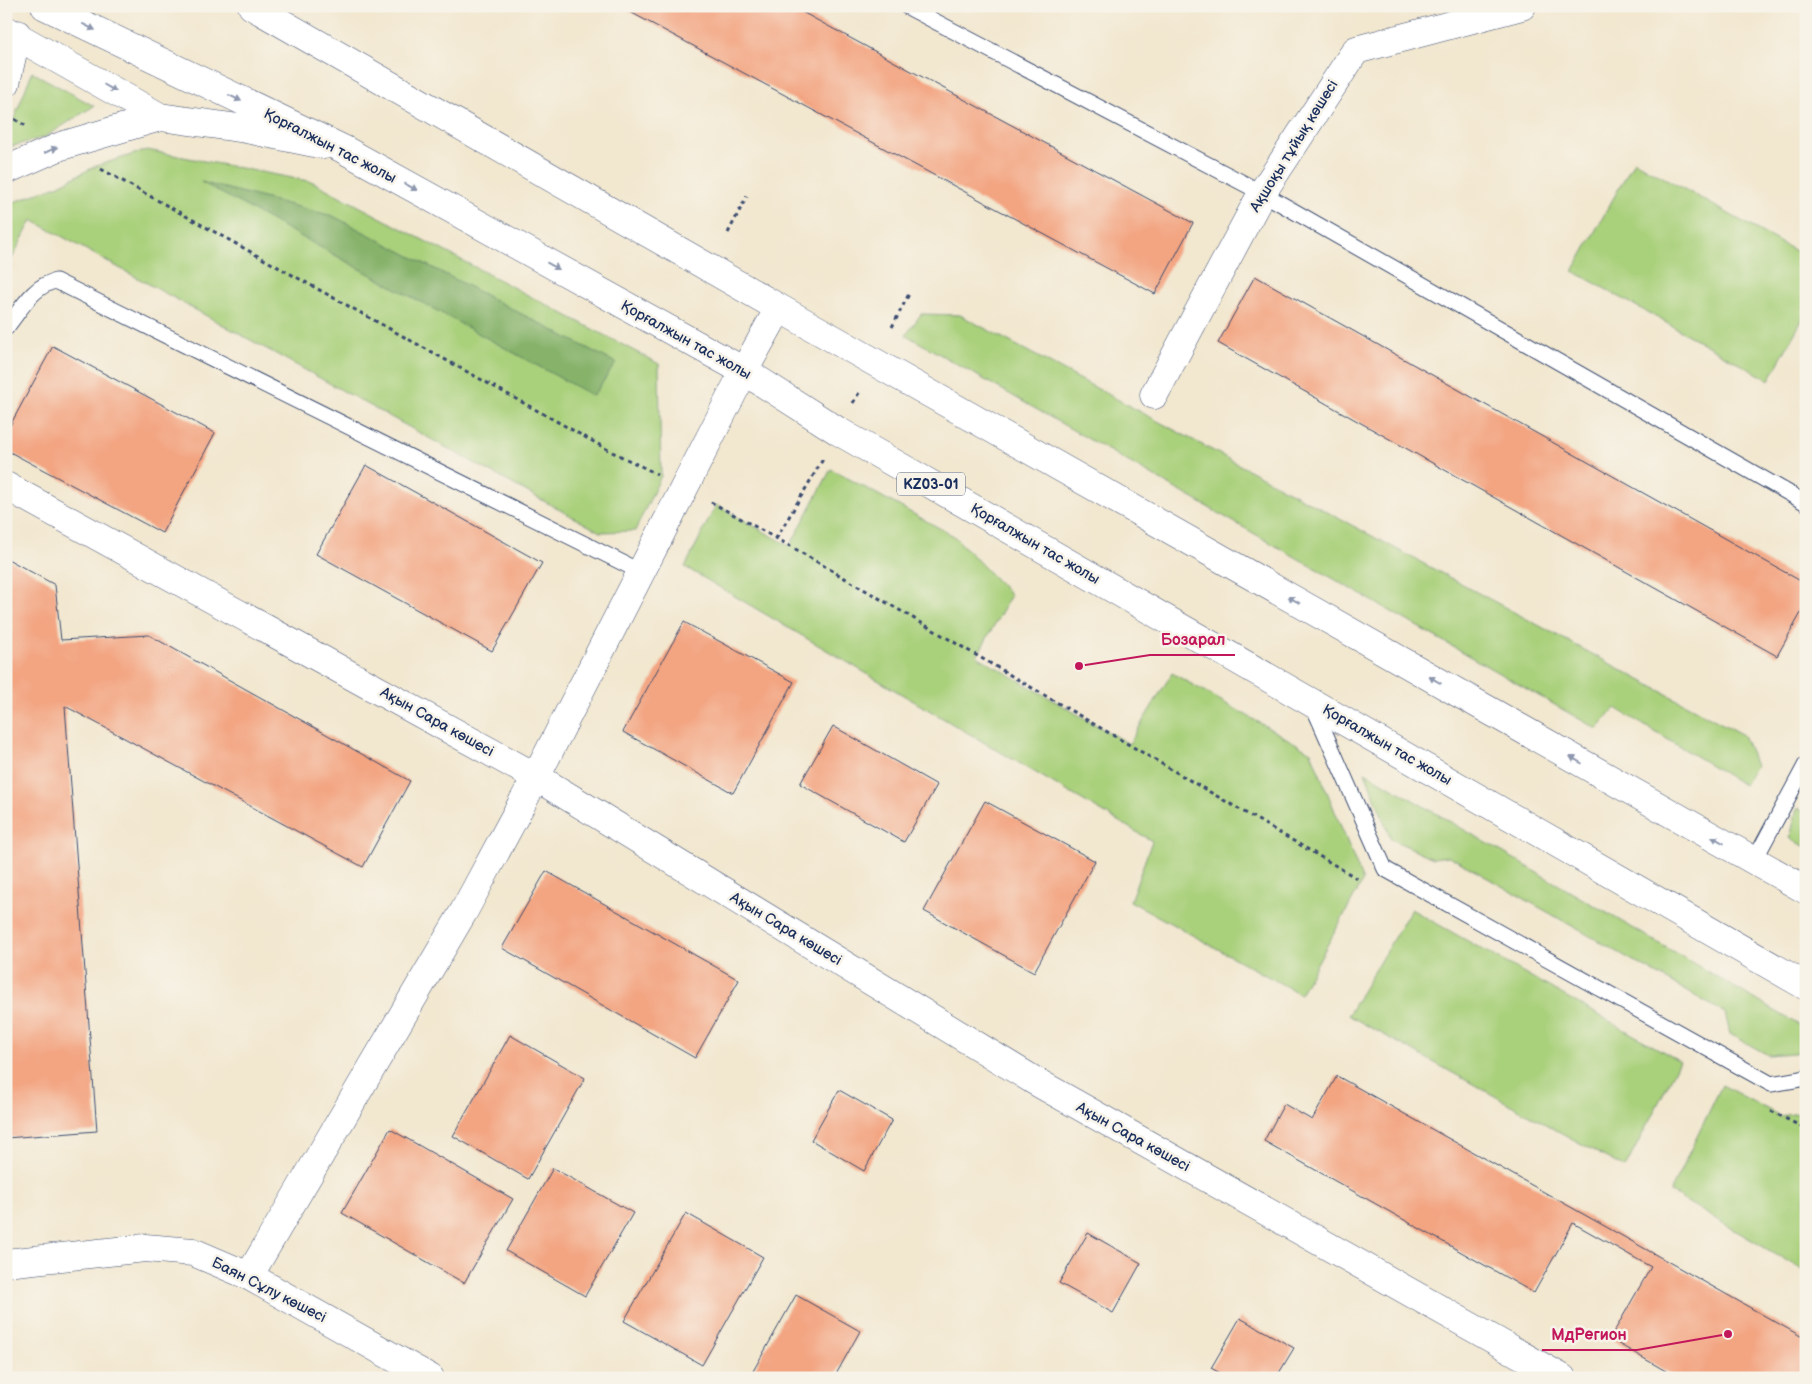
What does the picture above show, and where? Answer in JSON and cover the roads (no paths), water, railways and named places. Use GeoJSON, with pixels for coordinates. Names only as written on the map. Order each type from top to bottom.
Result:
{"type":"FeatureCollection","features":[{"type":"Feature","properties":{"kind":"street","name":"Қорғалжын тас жолы"},"geometry":{"type":"LineString","coordinates":[[45,6],[343,150],[744,371],[838,431],[1806,986]]}},
{"type":"Feature","properties":{"kind":"street"},"geometry":{"type":"LineString","coordinates":[[252,6],[779,308],[1806,890]]}},
{"type":"Feature","properties":{"kind":"street","name":"Ақшоқы тұйық көшесі"},"geometry":{"type":"LineString","coordinates":[[1154,395],[1262,193],[1356,50],[1522,6]]}},
{"type":"Feature","properties":{"kind":"street"},"geometry":{"type":"LineString","coordinates":[[6,83],[12,32],[160,117],[246,129],[343,150]]}},
{"type":"Feature","properties":{"kind":"street"},"geometry":{"type":"LineString","coordinates":[[6,170],[61,146],[160,117]]}},
{"type":"Feature","properties":{"kind":"street"},"geometry":{"type":"LineString","coordinates":[[248,1276],[459,919],[536,777],[642,572],[683,487],[779,308]]}},
{"type":"Feature","properties":{"kind":"street","name":"Ақын Сара көшесі"},"geometry":{"type":"LineString","coordinates":[[6,486],[536,777],[1035,1081],[1562,1378]]}},
{"type":"Feature","properties":{"kind":"street","name":"Баян Сұлу көшесі"},"geometry":{"type":"LineString","coordinates":[[6,1263],[146,1248],[193,1252],[248,1276],[430,1378]]}},
{"type":"Feature","properties":{"kind":"lane"},"geometry":{"type":"LineString","coordinates":[[906,6],[1262,193],[1806,503]]}},
{"type":"Feature","properties":{"kind":"lane"},"geometry":{"type":"LineString","coordinates":[[6,328],[37,289],[46,283],[56,281],[642,572]]}},
{"type":"Feature","properties":{"kind":"lane"},"geometry":{"type":"LineString","coordinates":[[1312,702],[1385,869],[1771,1084],[1806,1078]]}},
{"type":"Feature","properties":{"kind":"lane"},"geometry":{"type":"LineString","coordinates":[[1754,861],[1806,764]]}},
{"type":"Feature","properties":{"kind":"place","name":"Бозарал"},"geometry":{"type":"Point","coordinates":[1079,666]}},
{"type":"Feature","properties":{"kind":"place","name":"МдРегион"},"geometry":{"type":"Point","coordinates":[1728,1334]}}]}
